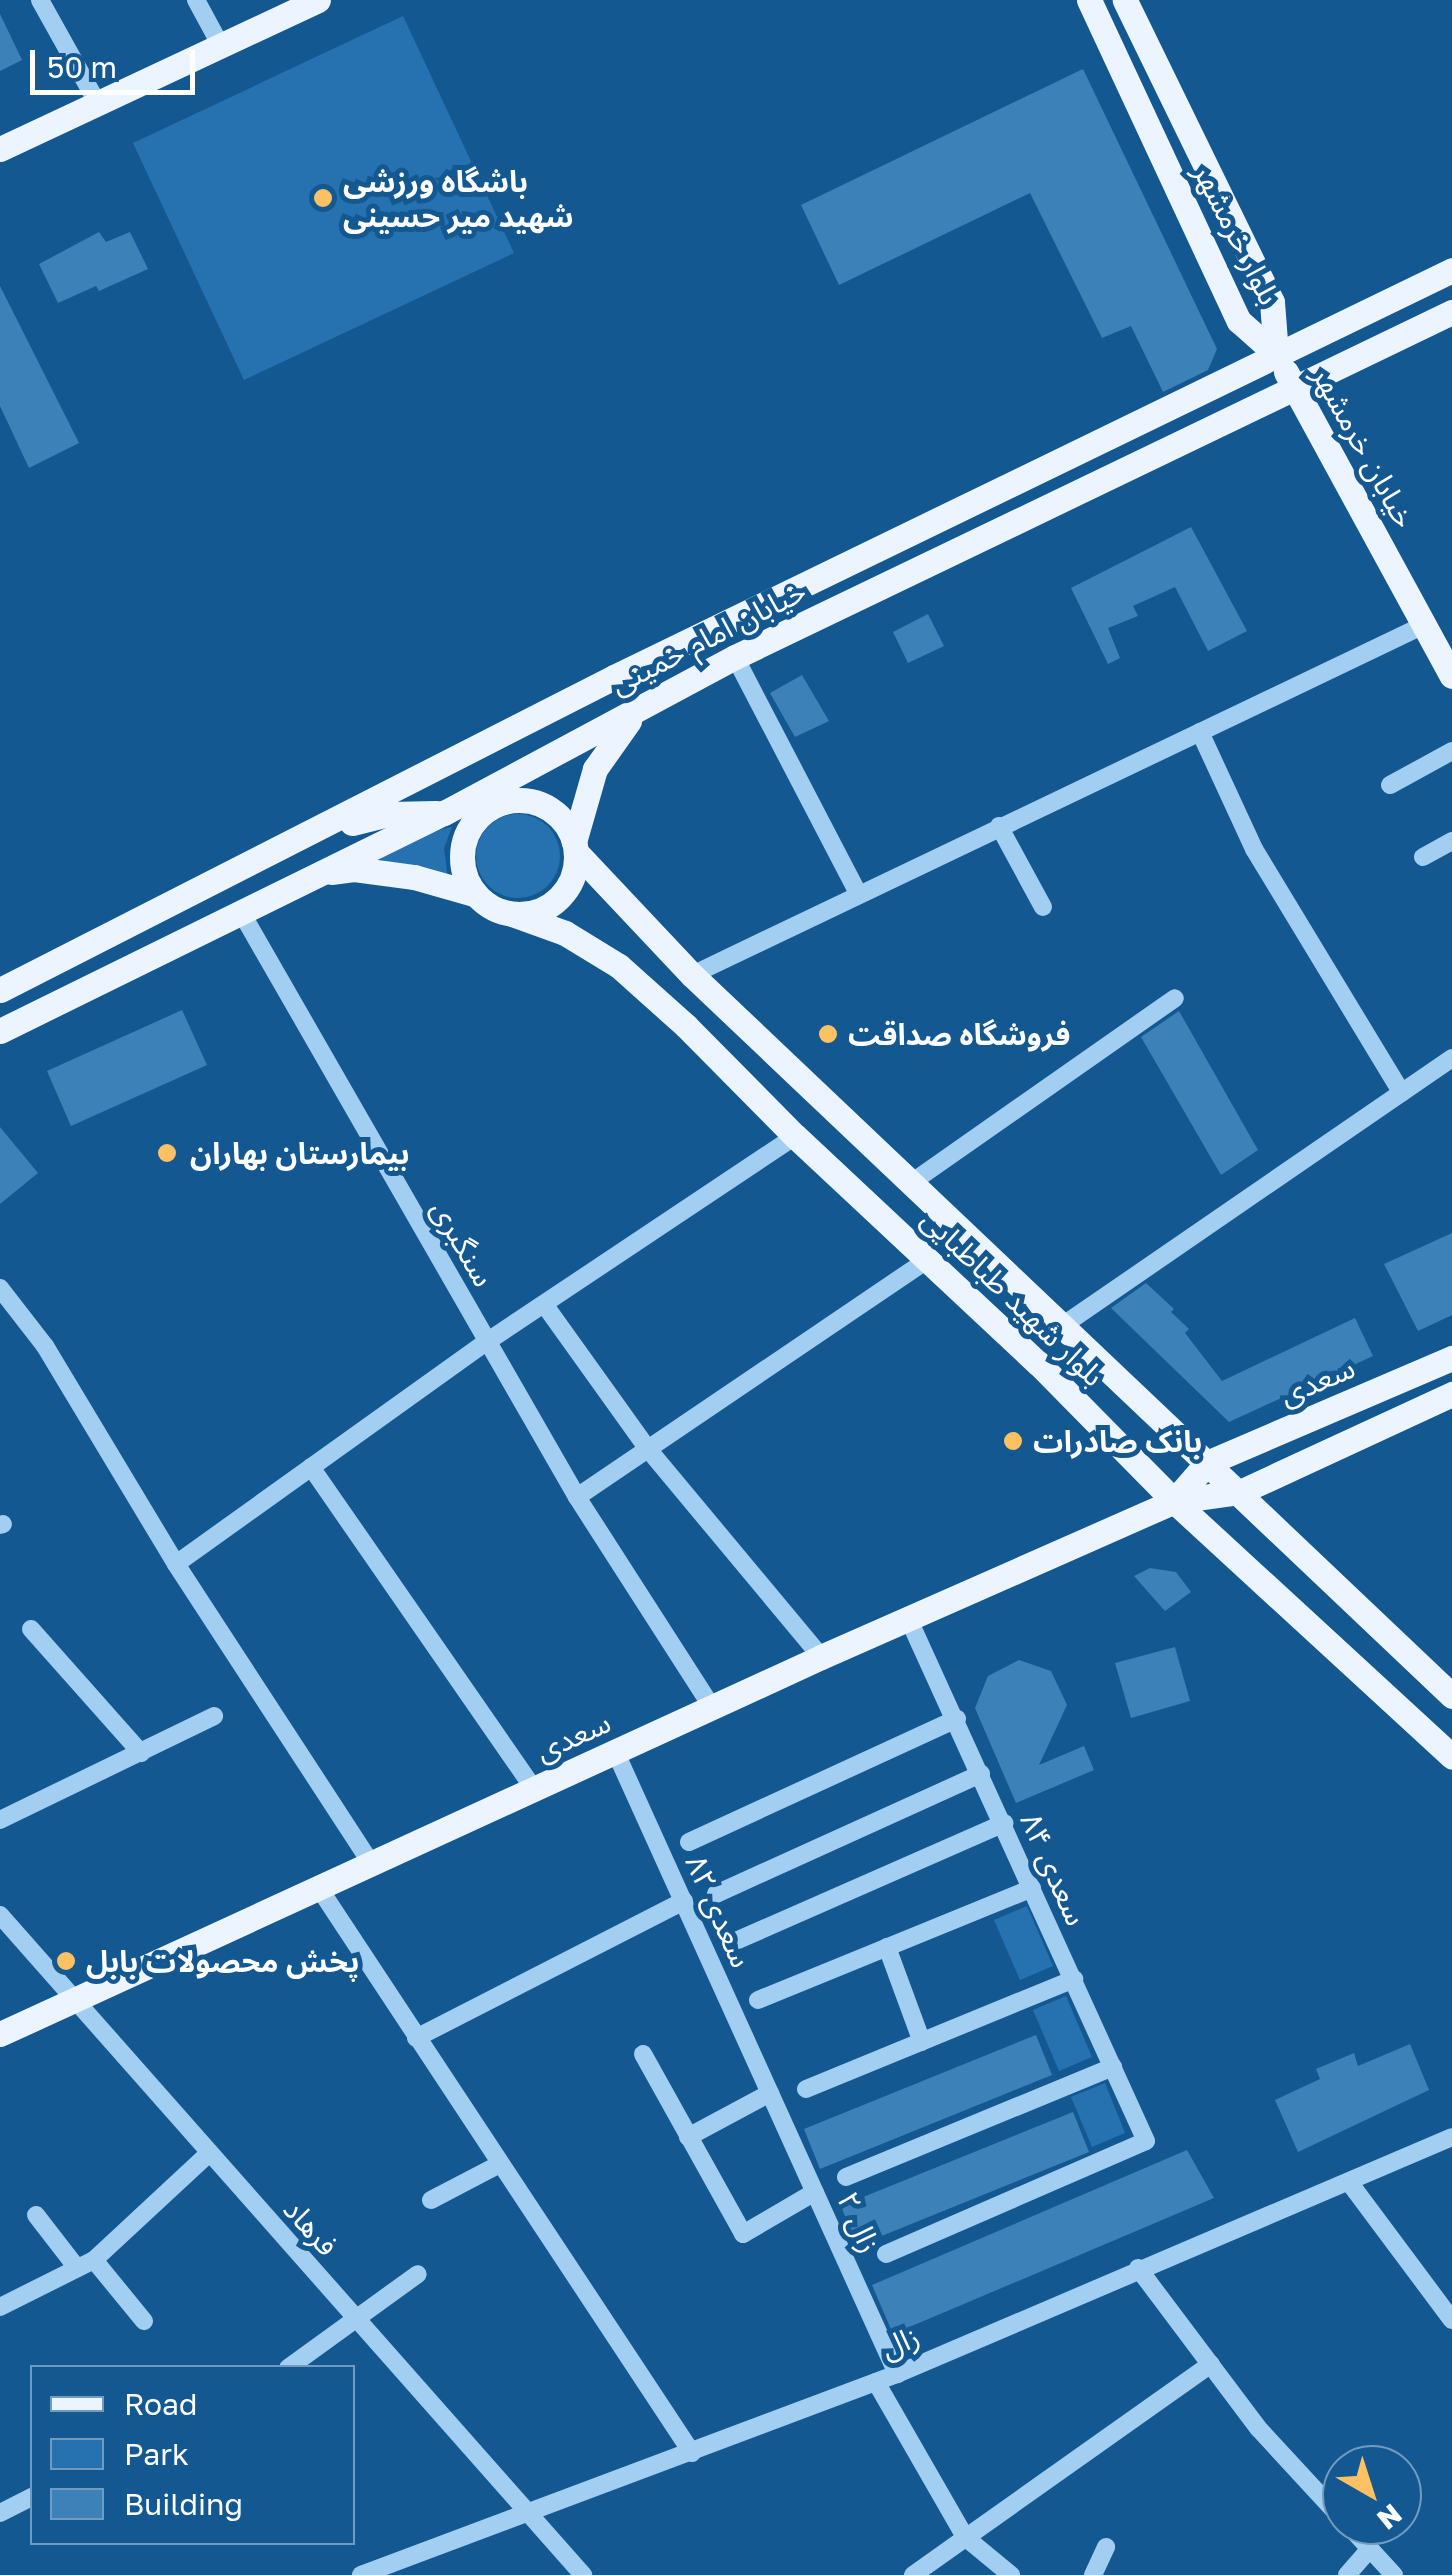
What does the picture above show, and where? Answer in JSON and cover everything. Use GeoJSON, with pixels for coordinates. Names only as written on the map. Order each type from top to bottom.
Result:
{"type":"FeatureCollection","features":[{"type":"Feature","properties":{"kind":"main road"},"geometry":{"type":"LineString","coordinates":[[0,149],[318,0]]}},
{"type":"Feature","properties":{"kind":"main road","name":"بلوار خرمشهر"},"geometry":{"type":"LineString","coordinates":[[1089,0],[1239,321],[1276,354]]}},
{"type":"Feature","properties":{"kind":"main road","name":"بلوار خرمشهر"},"geometry":{"type":"LineString","coordinates":[[1124,0],[1272,302],[1276,354]]}},
{"type":"Feature","properties":{"kind":"main road","name":"خیابان امام خمینی"},"geometry":{"type":"LineString","coordinates":[[0,990],[524,724],[1452,270]]}},
{"type":"Feature","properties":{"kind":"main road","name":"خیابان امام خمینی"},"geometry":{"type":"LineString","coordinates":[[0,1031],[444,813],[496,799],[640,709],[734,657],[1452,312]]}},
{"type":"Feature","properties":{"kind":"main road","name":"خیابان خرمشهر"},"geometry":{"type":"LineString","coordinates":[[1276,354],[1452,676]]}},
{"type":"Feature","properties":{"kind":"main road"},"geometry":{"type":"LineString","coordinates":[[316,875],[354,869],[414,877],[474,894],[497,911],[532,913],[558,898],[574,872],[575,847],[595,769],[609,744],[640,709]]}},
{"type":"Feature","properties":{"kind":"main road"},"geometry":{"type":"LineString","coordinates":[[474,894],[461,861],[463,844],[496,799],[524,724]]}},
{"type":"Feature","properties":{"kind":"main road"},"geometry":{"type":"LineString","coordinates":[[318,830],[388,814],[444,813],[496,799],[538,803],[567,825],[575,847]]}},
{"type":"Feature","properties":{"kind":"main road","name":"بلوار شهید طباطبایی"},"geometry":{"type":"LineString","coordinates":[[575,847],[692,976],[1452,1696]]}},
{"type":"Feature","properties":{"kind":"main road","name":"بلوار شهید طباطبایی"},"geometry":{"type":"LineString","coordinates":[[512,914],[565,933],[619,966],[686,1026],[1174,1501],[1452,1756]]}},
{"type":"Feature","properties":{"kind":"main road","name":"سعدی"},"geometry":{"type":"LineString","coordinates":[[1207,1462],[1452,1358]]}},
{"type":"Feature","properties":{"kind":"main road"},"geometry":{"type":"LineString","coordinates":[[1174,1501],[1240,1492],[1452,1394]]}},
{"type":"Feature","properties":{"kind":"main road"},"geometry":{"type":"LineString","coordinates":[[1174,1501],[1207,1462]]}},
{"type":"Feature","properties":{"kind":"main road","name":"سعدی"},"geometry":{"type":"LineString","coordinates":[[0,2034],[821,1657],[1174,1501]]}},
{"type":"Feature","properties":{"kind":"street"},"geometry":{"type":"LineString","coordinates":[[40,0],[98,104]]}},
{"type":"Feature","properties":{"kind":"street"},"geometry":{"type":"LineString","coordinates":[[196,0],[222,46]]}},
{"type":"Feature","properties":{"kind":"street"},"geometry":{"type":"LineString","coordinates":[[692,976],[1424,625]]}},
{"type":"Feature","properties":{"kind":"street"},"geometry":{"type":"LineString","coordinates":[[734,657],[859,895]]}},
{"type":"Feature","properties":{"kind":"street"},"geometry":{"type":"LineString","coordinates":[[1200,732],[1254,849],[1402,1093]]}},
{"type":"Feature","properties":{"kind":"street"},"geometry":{"type":"LineString","coordinates":[[1390,785],[1452,751]]}},
{"type":"Feature","properties":{"kind":"street"},"geometry":{"type":"LineString","coordinates":[[999,826],[1043,907]]}},
{"type":"Feature","properties":{"kind":"street"},"geometry":{"type":"LineString","coordinates":[[1423,857],[1452,841]]}},
{"type":"Feature","properties":{"kind":"street","name":"سنگبری"},"geometry":{"type":"LineString","coordinates":[[241,912],[577,1497],[712,1707]]}},
{"type":"Feature","properties":{"kind":"street"},"geometry":{"type":"LineString","coordinates":[[911,1182],[1174,998]]}},
{"type":"Feature","properties":{"kind":"street"},"geometry":{"type":"LineString","coordinates":[[1062,1326],[1452,1058]]}},
{"type":"Feature","properties":{"kind":"street"},"geometry":{"type":"LineString","coordinates":[[176,1564],[488,1341],[795,1136]]}},
{"type":"Feature","properties":{"kind":"street"},"geometry":{"type":"LineString","coordinates":[[577,1497],[927,1260]]}},
{"type":"Feature","properties":{"kind":"street"},"geometry":{"type":"LineString","coordinates":[[0,1288],[45,1346],[176,1564],[371,1863]]}},
{"type":"Feature","properties":{"kind":"street"},"geometry":{"type":"LineString","coordinates":[[544,1304],[648,1449],[821,1657]]}},
{"type":"Feature","properties":{"kind":"street"},"geometry":{"type":"LineString","coordinates":[[311,1467],[534,1789]]}},
{"type":"Feature","properties":{"kind":"street","name":"سعدی ۸۴"},"geometry":{"type":"LineString","coordinates":[[886,2254],[1146,2141],[910,1620]]}},
{"type":"Feature","properties":{"kind":"street"},"geometry":{"type":"LineString","coordinates":[[31,1629],[140,1753]]}},
{"type":"Feature","properties":{"kind":"street"},"geometry":{"type":"LineString","coordinates":[[0,1820],[214,1716]]}},
{"type":"Feature","properties":{"kind":"street"},"geometry":{"type":"LineString","coordinates":[[690,1842],[957,1719]]}},
{"type":"Feature","properties":{"kind":"street","name":"سعدی ۸۲"},"geometry":{"type":"LineString","coordinates":[[616,1753],[770,2093]]}},
{"type":"Feature","properties":{"kind":"street"},"geometry":{"type":"LineString","coordinates":[[716,1894],[981,1774]]}},
{"type":"Feature","properties":{"kind":"street"},"geometry":{"type":"LineString","coordinates":[[738,1940],[1004,1824]]}},
{"type":"Feature","properties":{"kind":"street"},"geometry":{"type":"LineString","coordinates":[[319,1888],[692,2453]]}},
{"type":"Feature","properties":{"kind":"street"},"geometry":{"type":"LineString","coordinates":[[758,2000],[1032,1888]]}},
{"type":"Feature","properties":{"kind":"street"},"geometry":{"type":"LineString","coordinates":[[416,2038],[684,1901]]}},
{"type":"Feature","properties":{"kind":"street","name":"فرهاد"},"geometry":{"type":"LineString","coordinates":[[0,1914],[582,2575]]}},
{"type":"Feature","properties":{"kind":"street"},"geometry":{"type":"LineString","coordinates":[[887,1947],[922,2042]]}},
{"type":"Feature","properties":{"kind":"street"},"geometry":{"type":"LineString","coordinates":[[806,2089],[1074,1980]]}},
{"type":"Feature","properties":{"kind":"street"},"geometry":{"type":"LineString","coordinates":[[643,2054],[743,2234],[815,2192]]}},
{"type":"Feature","properties":{"kind":"street"},"geometry":{"type":"LineString","coordinates":[[846,2177],[1113,2067]]}},
{"type":"Feature","properties":{"kind":"street"},"geometry":{"type":"LineString","coordinates":[[688,2138],[770,2093]]}},
{"type":"Feature","properties":{"kind":"street","name":"زال ۲"},"geometry":{"type":"LineString","coordinates":[[770,2093],[897,2374]]}},
{"type":"Feature","properties":{"kind":"street","name":"زال"},"geometry":{"type":"LineString","coordinates":[[361,2575],[897,2374],[1452,2136]]}},
{"type":"Feature","properties":{"kind":"street"},"geometry":{"type":"LineString","coordinates":[[0,2307],[85,2264],[208,2154]]}},
{"type":"Feature","properties":{"kind":"street"},"geometry":{"type":"LineString","coordinates":[[431,2200],[500,2164]]}},
{"type":"Feature","properties":{"kind":"street"},"geometry":{"type":"LineString","coordinates":[[1349,2182],[1452,2320]]}},
{"type":"Feature","properties":{"kind":"street"},"geometry":{"type":"LineString","coordinates":[[36,2215],[144,2321]]}},
{"type":"Feature","properties":{"kind":"street"},"geometry":{"type":"LineString","coordinates":[[1138,2268],[1259,2429],[1322,2497]]}},
{"type":"Feature","properties":{"kind":"street"},"geometry":{"type":"LineString","coordinates":[[292,2365],[418,2274]]}},
{"type":"Feature","properties":{"kind":"street"},"geometry":{"type":"LineString","coordinates":[[912,2575],[1211,2364]]}},
{"type":"Feature","properties":{"kind":"street"},"geometry":{"type":"LineString","coordinates":[[876,2382],[965,2537],[1010,2575]]}},
{"type":"Feature","properties":{"kind":"street"},"geometry":{"type":"LineString","coordinates":[[0,2513],[30,2498]]}},
{"type":"Feature","properties":{"kind":"street"},"geometry":{"type":"LineString","coordinates":[[1366,2545],[1394,2575]]}},
{"type":"Feature","properties":{"kind":"street"},"geometry":{"type":"LineString","coordinates":[[1093,2575],[1106,2546]]}},
{"type":"Feature","properties":{"kind":"street"},"geometry":{"type":"LineString","coordinates":[[1346,2575],[1370,2549]]}},
{"type":"Feature","properties":{"kind":"green space","name":"باشگاه ورزشی شهید میر حسینی"},"geometry":{"type":"Polygon","coordinates":[[[403,16],[514,253],[244,380],[133,143],[403,16]]]}},
{"type":"Feature","properties":{"kind":"green space"},"geometry":{"type":"Polygon","coordinates":[[[518,814],[534,817],[548,826],[557,840],[557,872],[548,886],[534,895],[518,898],[502,895],[488,886],[479,872],[476,856],[479,840],[488,826],[502,817],[518,814]]]}},
{"type":"Feature","properties":{"kind":"green space"},"geometry":{"type":"Polygon","coordinates":[[[452,827],[444,848],[448,879],[374,858],[405,838],[452,827]]]}},
{"type":"Feature","properties":{"kind":"green space"},"geometry":{"type":"Polygon","coordinates":[[[1027,1906],[1053,1966],[1020,1980],[994,1920],[1027,1906]]]}},
{"type":"Feature","properties":{"kind":"green space"},"geometry":{"type":"Polygon","coordinates":[[[1066,1996],[1092,2057],[1059,2071],[1033,2010],[1066,1996]]]}},
{"type":"Feature","properties":{"kind":"green space"},"geometry":{"type":"Polygon","coordinates":[[[1105,2083],[1125,2133],[1092,2147],[1071,2097],[1105,2083]]]}},
{"type":"Feature","properties":{"kind":"building"},"geometry":{"type":"Polygon","coordinates":[[[0,14],[22,60],[0,71],[0,14]]]}},
{"type":"Feature","properties":{"kind":"building"},"geometry":{"type":"Polygon","coordinates":[[[1083,69],[1217,349],[1208,370],[1163,392],[1131,326],[1102,338],[1030,193],[839,285],[801,205],[1083,69]]]}},
{"type":"Feature","properties":{"kind":"building"},"geometry":{"type":"Polygon","coordinates":[[[99,232],[106,242],[130,232],[148,269],[99,291],[96,286],[58,303],[39,264],[99,232]]]}},
{"type":"Feature","properties":{"kind":"building"},"geometry":{"type":"Polygon","coordinates":[[[0,286],[79,443],[29,468],[0,406],[0,286]]]}},
{"type":"Feature","properties":{"kind":"building"},"geometry":{"type":"Polygon","coordinates":[[[1191,527],[1247,631],[1208,651],[1175,587],[1133,606],[1138,616],[1108,628],[1120,658],[1108,664],[1071,588],[1191,527]]]}},
{"type":"Feature","properties":{"kind":"building"},"geometry":{"type":"Polygon","coordinates":[[[928,614],[944,646],[908,663],[893,632],[928,614]]]}},
{"type":"Feature","properties":{"kind":"building"},"geometry":{"type":"Polygon","coordinates":[[[802,675],[829,721],[795,737],[770,693],[802,675]]]}},
{"type":"Feature","properties":{"kind":"building","name":"بیمارستان بهاران"},"geometry":{"type":"Polygon","coordinates":[[[182,1010],[207,1065],[71,1126],[47,1071],[182,1010]]]}},
{"type":"Feature","properties":{"kind":"building"},"geometry":{"type":"Polygon","coordinates":[[[1179,1011],[1258,1150],[1221,1175],[1141,1037],[1179,1011]]]}},
{"type":"Feature","properties":{"kind":"building"},"geometry":{"type":"Polygon","coordinates":[[[0,1127],[38,1173],[0,1204],[0,1127]]]}},
{"type":"Feature","properties":{"kind":"building"},"geometry":{"type":"Polygon","coordinates":[[[1452,1233],[1452,1315],[1418,1331],[1384,1264],[1452,1233]]]}},
{"type":"Feature","properties":{"kind":"building"},"geometry":{"type":"Polygon","coordinates":[[[1146,1283],[1174,1309],[1171,1312],[1189,1329],[1185,1333],[1222,1381],[1355,1318],[1373,1356],[1229,1422],[1111,1308],[1146,1283]]]}},
{"type":"Feature","properties":{"kind":"building"},"geometry":{"type":"Polygon","coordinates":[[[1150,1568],[1176,1572],[1191,1592],[1165,1611],[1134,1576],[1150,1568]]]}},
{"type":"Feature","properties":{"kind":"building"},"geometry":{"type":"Polygon","coordinates":[[[1175,1647],[1190,1701],[1131,1718],[1115,1663],[1175,1647]]]}},
{"type":"Feature","properties":{"kind":"building"},"geometry":{"type":"Polygon","coordinates":[[[1019,1660],[1051,1671],[1067,1705],[1039,1765],[1084,1746],[1094,1770],[1016,1803],[975,1708],[988,1676],[1019,1660]]]}},
{"type":"Feature","properties":{"kind":"building"},"geometry":{"type":"Polygon","coordinates":[[[1036,2035],[1052,2075],[820,2169],[804,2129],[1036,2035]]]}},
{"type":"Feature","properties":{"kind":"building"},"geometry":{"type":"Polygon","coordinates":[[[1410,2044],[1429,2090],[1298,2152],[1275,2100],[1320,2079],[1316,2069],[1354,2053],[1358,2066],[1410,2044]]]}},
{"type":"Feature","properties":{"kind":"building"},"geometry":{"type":"Polygon","coordinates":[[[1073,2112],[1089,2152],[857,2246],[841,2206],[1073,2112]]]}},
{"type":"Feature","properties":{"kind":"building"},"geometry":{"type":"Polygon","coordinates":[[[1187,2150],[1214,2198],[893,2334],[872,2285],[1187,2150]]]}},
{"type":"Feature","properties":{"kind":"place","name":"باشگاه ورزشی شهید میر حسینی"},"geometry":{"type":"Point","coordinates":[323,198]}},
{"type":"Feature","properties":{"kind":"place","name":"فروشگاه صداقت"},"geometry":{"type":"Point","coordinates":[828,1034]}},
{"type":"Feature","properties":{"kind":"place","name":"بیمارستان بهاران"},"geometry":{"type":"Point","coordinates":[167,1153]}},
{"type":"Feature","properties":{"kind":"place","name":"بانک صادرات"},"geometry":{"type":"Point","coordinates":[1013,1441]}},
{"type":"Feature","properties":{"kind":"place","name":"پخش محصولات بابل"},"geometry":{"type":"Point","coordinates":[66,1961]}}]}
